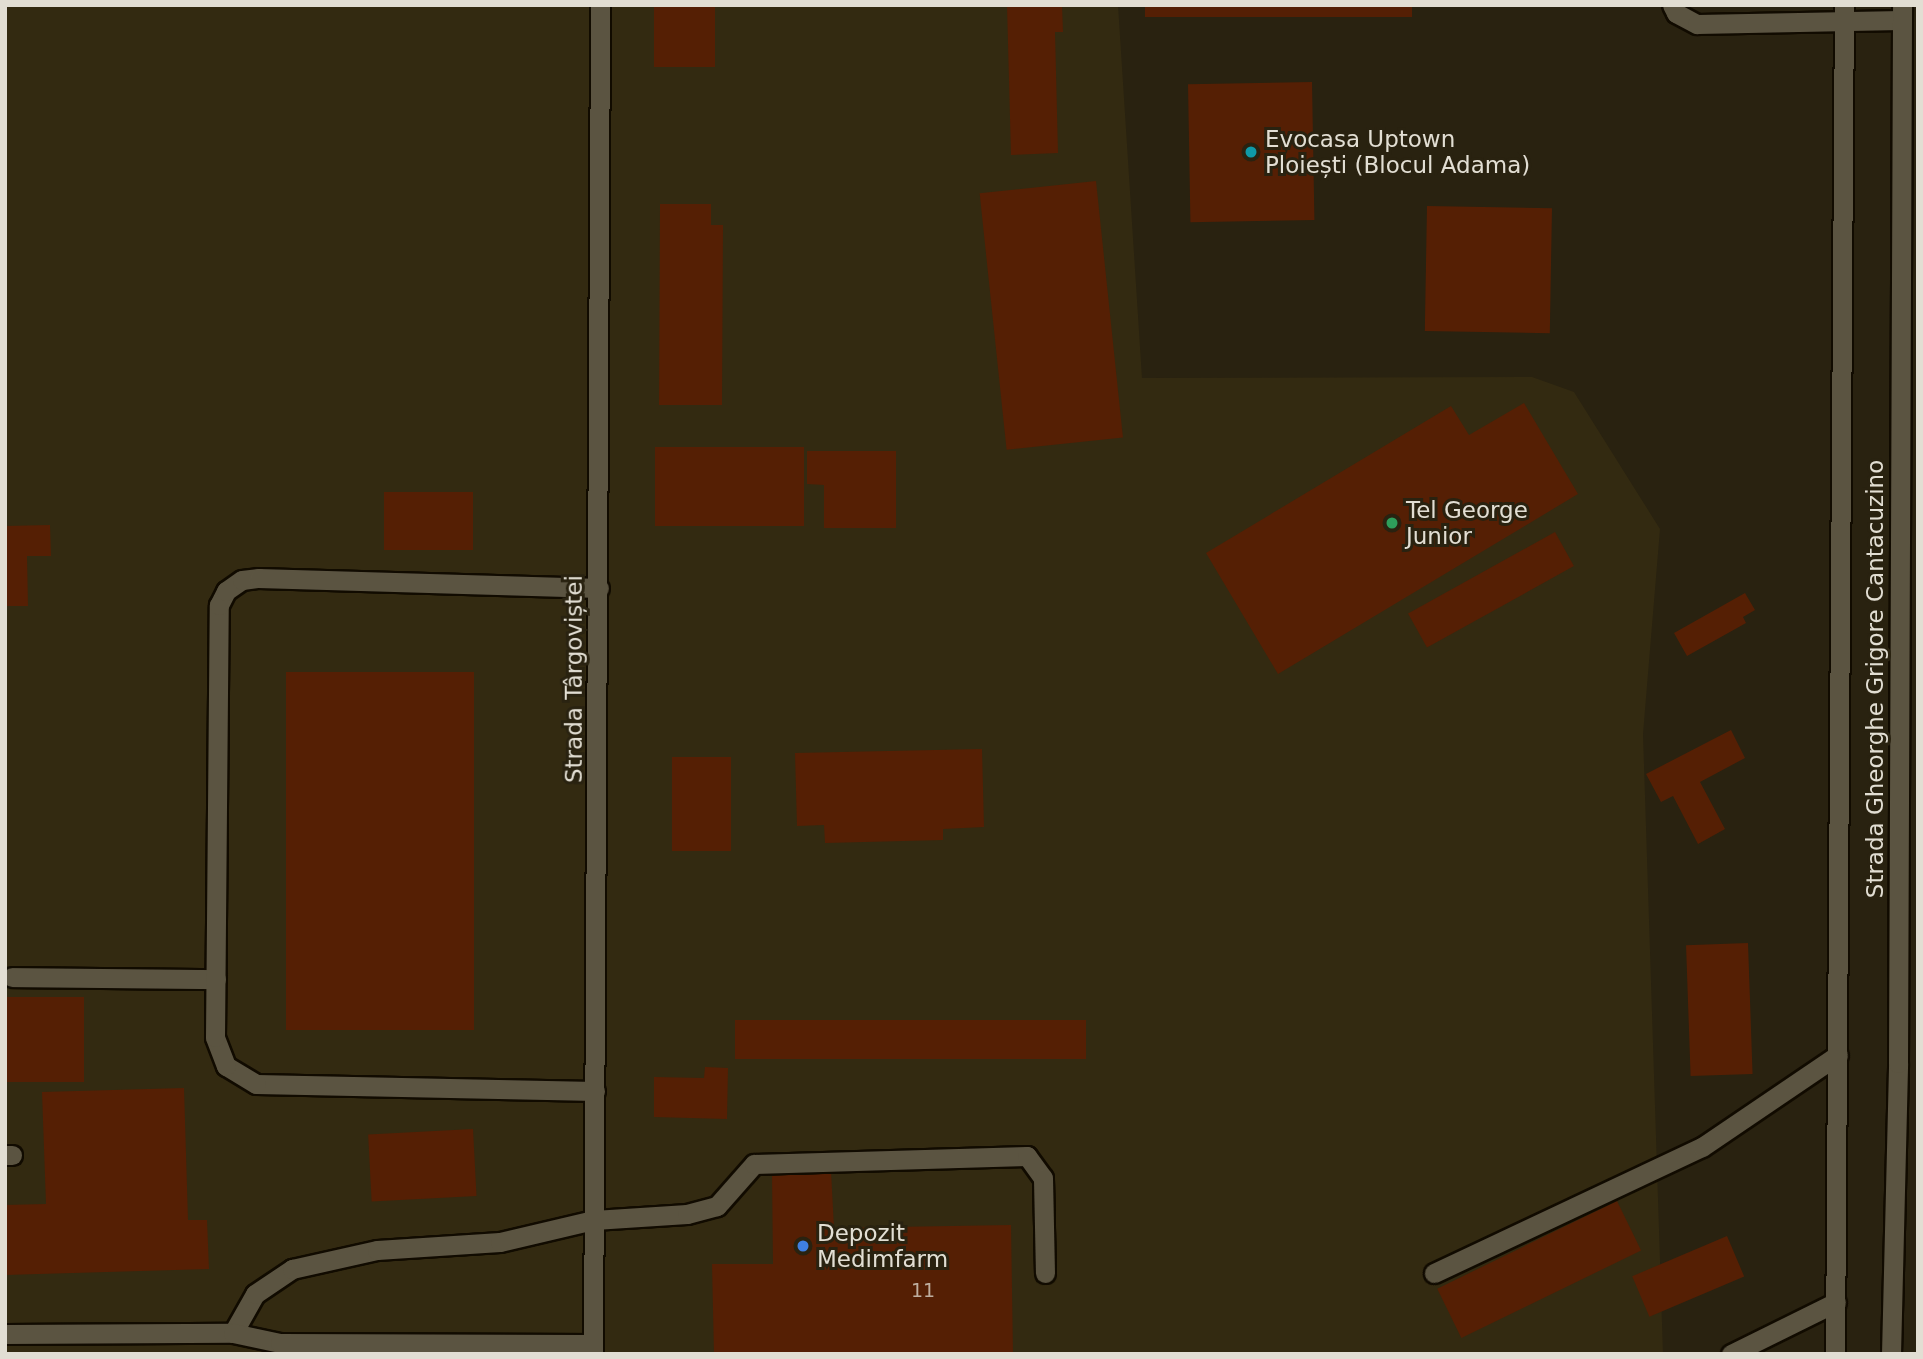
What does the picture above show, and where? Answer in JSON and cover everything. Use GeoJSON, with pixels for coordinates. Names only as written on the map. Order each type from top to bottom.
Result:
{"type":"FeatureCollection","features":[{"type":"Feature","properties":{"kind":"main road","name":"Strada Târgoviștei"},"geometry":{"type":"LineString","coordinates":[[593,1349],[600,5]]}},
{"type":"Feature","properties":{"kind":"main road"},"geometry":{"type":"LineString","coordinates":[[1672,5],[1676,13],[1697,24],[1844,13],[1902,13]]}},
{"type":"Feature","properties":{"kind":"main road","name":"Strada Gheorghe Grigore Cantacuzino"},"geometry":{"type":"LineString","coordinates":[[1835,1354],[1844,13]]}},
{"type":"Feature","properties":{"kind":"main road","name":"Strada Gheorghe Grigore Cantacuzino"},"geometry":{"type":"LineString","coordinates":[[1891,1354],[1898,1063],[1902,13]]}},
{"type":"Feature","properties":{"kind":"main road"},"geometry":{"type":"LineString","coordinates":[[595,1091],[256,1084],[235,1076],[217,1051],[216,979],[219,605],[226,591],[242,580],[259,578],[599,588]]}},
{"type":"Feature","properties":{"kind":"main road"},"geometry":{"type":"LineString","coordinates":[[12,977],[216,979]]}},
{"type":"Feature","properties":{"kind":"main road"},"geometry":{"type":"LineString","coordinates":[[1434,1273],[1702,1147],[1838,1055]]}},
{"type":"Feature","properties":{"kind":"main road"},"geometry":{"type":"LineString","coordinates":[[233,1333],[255,1294],[292,1269],[377,1250],[500,1242],[594,1220],[687,1214],[717,1206],[754,1164],[1017,1153],[1037,1166],[1042,1178],[1045,1273]]}},
{"type":"Feature","properties":{"kind":"main road"},"geometry":{"type":"LineString","coordinates":[[1731,1354],[1836,1302]]}},
{"type":"Feature","properties":{"kind":"main road"},"geometry":{"type":"LineString","coordinates":[[5,1334],[233,1333],[280,1343],[593,1349]]}},
{"type":"Feature","properties":{"kind":"shaded area"},"geometry":{"type":"Polygon","coordinates":[[[5,5],[1118,5],[1142,378],[1532,377],[1574,392],[1660,529],[1643,734],[1663,1354],[5,1354],[5,5]]]}},
{"type":"Feature","properties":{"kind":"building"},"geometry":{"type":"Polygon","coordinates":[[[654,5],[715,5],[715,67],[654,67],[654,5]]]}},
{"type":"Feature","properties":{"kind":"building"},"geometry":{"type":"Polygon","coordinates":[[[1007,5],[1062,5],[1063,32],[1055,32],[1058,153],[1011,155],[1007,5]]]}},
{"type":"Feature","properties":{"kind":"building"},"geometry":{"type":"Polygon","coordinates":[[[1145,5],[1412,5],[1412,17],[1145,17],[1145,5]]]}},
{"type":"Feature","properties":{"kind":"building","name":"Evocasa Uptown Ploiești (Blocul Adama)"},"geometry":{"type":"Polygon","coordinates":[[[1312,82],[1314,220],[1190,222],[1188,84],[1312,82]]]}},
{"type":"Feature","properties":{"kind":"building"},"geometry":{"type":"Polygon","coordinates":[[[1096,181],[1123,438],[1007,450],[980,193],[1096,181]]]}},
{"type":"Feature","properties":{"kind":"building"},"geometry":{"type":"Polygon","coordinates":[[[660,204],[711,204],[711,225],[723,225],[722,405],[659,405],[660,204]]]}},
{"type":"Feature","properties":{"kind":"building"},"geometry":{"type":"Polygon","coordinates":[[[1427,206],[1552,208],[1550,333],[1425,331],[1427,206]]]}},
{"type":"Feature","properties":{"kind":"building","name":"Tel George Junior"},"geometry":{"type":"Polygon","coordinates":[[[1524,403],[1578,494],[1278,674],[1206,553],[1451,406],[1469,435],[1524,403]]]}},
{"type":"Feature","properties":{"kind":"building"},"geometry":{"type":"Polygon","coordinates":[[[655,447],[804,447],[804,526],[655,526],[655,447]]]}},
{"type":"Feature","properties":{"kind":"building"},"geometry":{"type":"Polygon","coordinates":[[[807,451],[896,451],[896,528],[824,528],[824,485],[807,484],[807,451]]]}},
{"type":"Feature","properties":{"kind":"building"},"geometry":{"type":"Polygon","coordinates":[[[384,492],[473,492],[473,550],[384,550],[384,492]]]}},
{"type":"Feature","properties":{"kind":"building"},"geometry":{"type":"Polygon","coordinates":[[[50,525],[51,556],[27,556],[28,606],[5,606],[5,526],[50,525]]]}},
{"type":"Feature","properties":{"kind":"building"},"geometry":{"type":"Polygon","coordinates":[[[1555,532],[1574,566],[1427,648],[1408,613],[1555,532]]]}},
{"type":"Feature","properties":{"kind":"building"},"geometry":{"type":"Polygon","coordinates":[[[1745,593],[1755,610],[1743,617],[1746,623],[1687,656],[1674,633],[1745,593]]]}},
{"type":"Feature","properties":{"kind":"building"},"geometry":{"type":"Polygon","coordinates":[[[286,672],[474,672],[474,1030],[286,1030],[286,672]]]}},
{"type":"Feature","properties":{"kind":"building"},"geometry":{"type":"Polygon","coordinates":[[[1731,730],[1745,758],[1700,782],[1725,829],[1698,844],[1673,796],[1661,802],[1646,774],[1731,730]]]}},
{"type":"Feature","properties":{"kind":"building"},"geometry":{"type":"Polygon","coordinates":[[[982,749],[984,827],[943,829],[943,840],[825,843],[824,825],[797,826],[795,753],[982,749]]]}},
{"type":"Feature","properties":{"kind":"building"},"geometry":{"type":"Polygon","coordinates":[[[672,757],[731,757],[731,851],[672,851],[672,757]]]}},
{"type":"Feature","properties":{"kind":"building"},"geometry":{"type":"Polygon","coordinates":[[[1748,943],[1753,1074],[1691,1076],[1686,945],[1748,943]]]}},
{"type":"Feature","properties":{"kind":"building"},"geometry":{"type":"Polygon","coordinates":[[[5,997],[84,997],[84,1082],[5,1082],[5,997]]]}},
{"type":"Feature","properties":{"kind":"building"},"geometry":{"type":"Polygon","coordinates":[[[735,1020],[1086,1020],[1086,1059],[735,1059],[735,1020]]]}},
{"type":"Feature","properties":{"kind":"building"},"geometry":{"type":"Polygon","coordinates":[[[705,1067],[728,1068],[727,1119],[654,1117],[654,1077],[704,1078],[705,1067]]]}},
{"type":"Feature","properties":{"kind":"building"},"geometry":{"type":"Polygon","coordinates":[[[184,1088],[188,1220],[207,1220],[209,1269],[5,1275],[5,1205],[46,1204],[42,1092],[184,1088]]]}},
{"type":"Feature","properties":{"kind":"building"},"geometry":{"type":"Polygon","coordinates":[[[473,1129],[477,1196],[372,1201],[368,1134],[473,1129]]]}},
{"type":"Feature","properties":{"kind":"building"},"geometry":{"type":"Polygon","coordinates":[[[831,1171],[834,1228],[1011,1225],[1013,1354],[714,1354],[712,1264],[773,1264],[772,1173],[831,1171]]]}},
{"type":"Feature","properties":{"kind":"building"},"geometry":{"type":"Polygon","coordinates":[[[1617,1201],[1641,1250],[1461,1338],[1437,1289],[1617,1201]]]}},
{"type":"Feature","properties":{"kind":"building"},"geometry":{"type":"Polygon","coordinates":[[[1727,1236],[1744,1277],[1649,1317],[1632,1276],[1727,1236]]]}},
{"type":"Feature","properties":{"kind":"place","name":"Evocasa Uptown Ploiești (Blocul Adama)"},"geometry":{"type":"Point","coordinates":[1251,152]}},
{"type":"Feature","properties":{"kind":"place","name":"Tel George Junior"},"geometry":{"type":"Point","coordinates":[1392,523]}},
{"type":"Feature","properties":{"kind":"place","name":"Depozit Medimfarm"},"geometry":{"type":"Point","coordinates":[803,1246]}}]}
